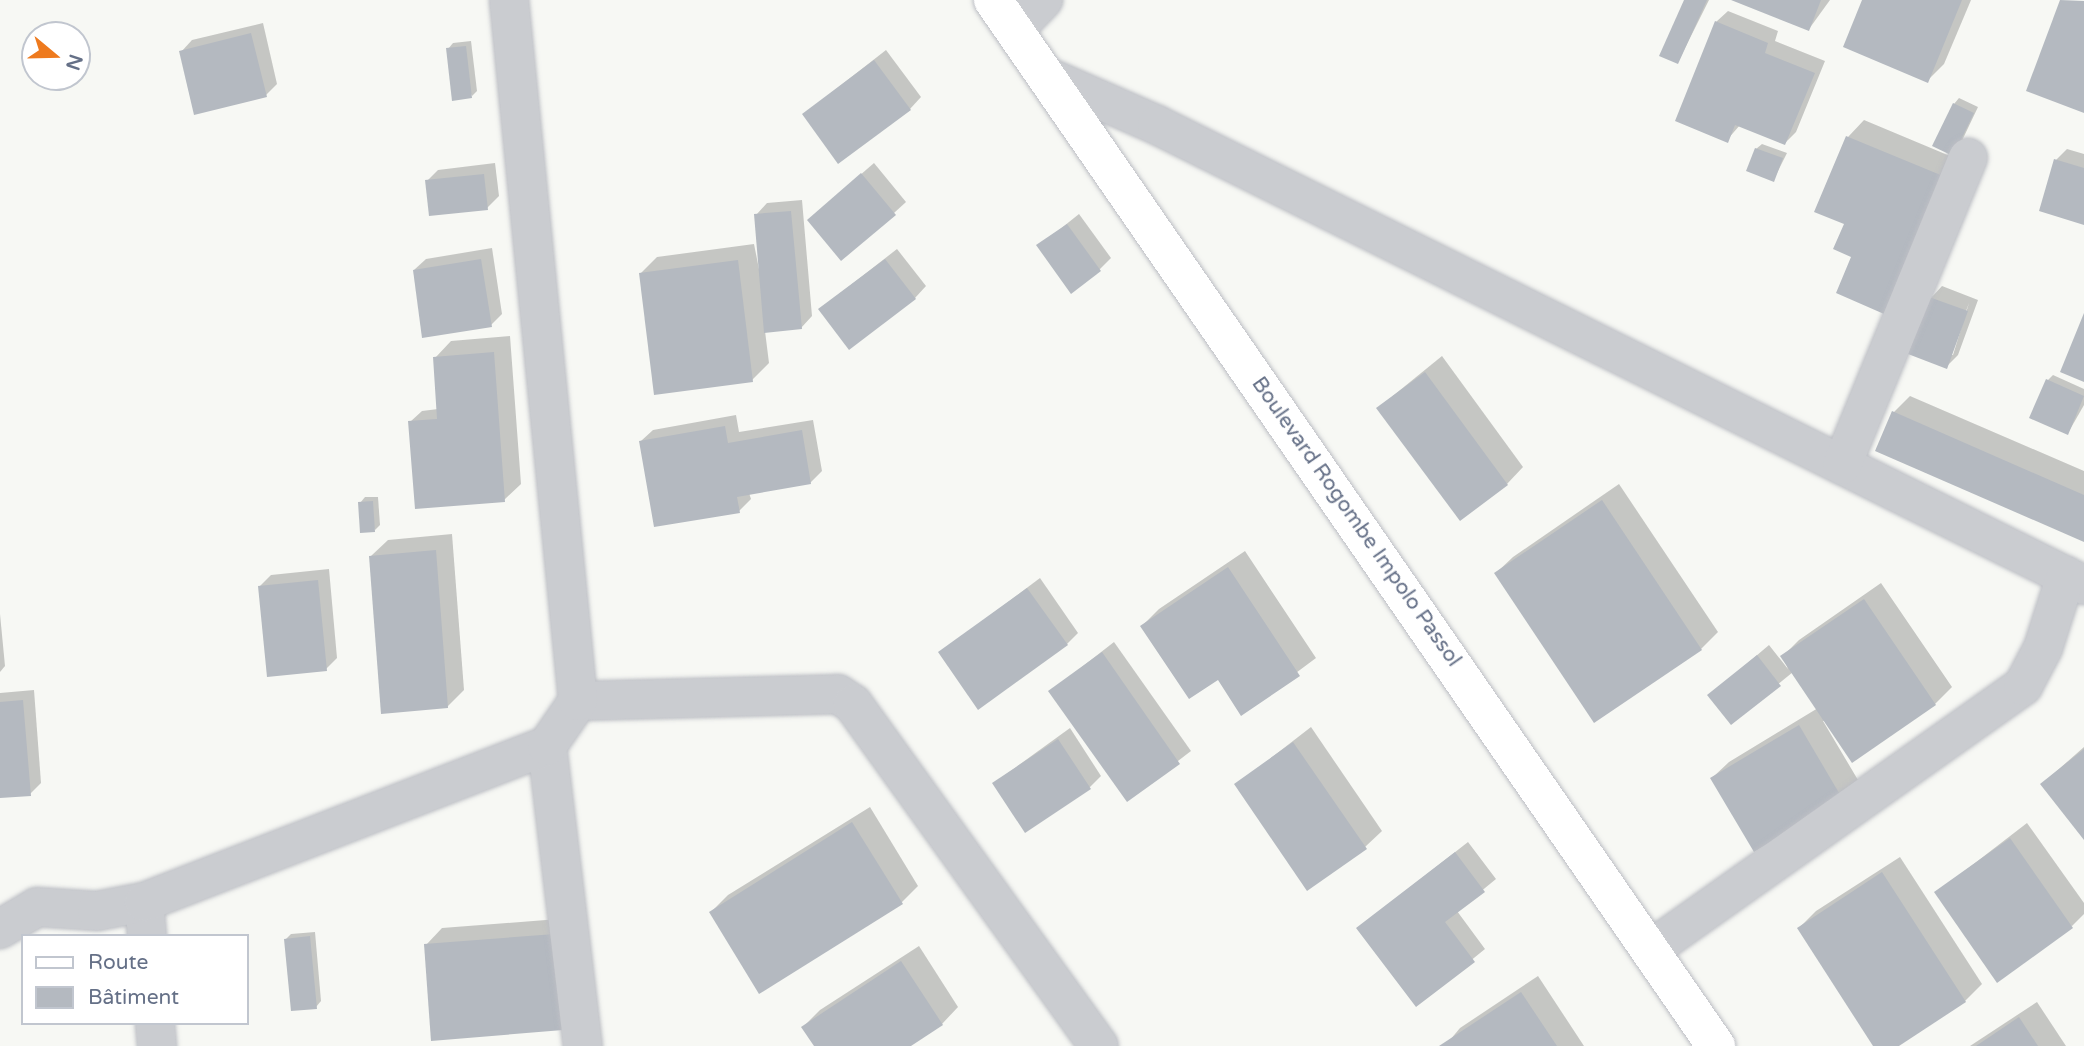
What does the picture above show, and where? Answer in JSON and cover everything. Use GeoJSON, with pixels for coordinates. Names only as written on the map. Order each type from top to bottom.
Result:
{"type":"FeatureCollection","features":[{"type":"Feature","properties":{"kind":"street"},"geometry":{"type":"LineString","coordinates":[[0,929],[37,907],[97,911],[146,919],[547,746],[578,701],[509,0]]}},
{"type":"Feature","properties":{"kind":"street"},"geometry":{"type":"LineString","coordinates":[[1003,15],[1042,0]]}},
{"type":"Feature","properties":{"kind":"street","name":"Boulevard Rogombe Impolo Passol"},"geometry":{"type":"LineString","coordinates":[[1003,15],[1050,78],[1717,1046]]}},
{"type":"Feature","properties":{"kind":"street"},"geometry":{"type":"LineString","coordinates":[[1050,78],[1169,131],[2075,581],[2023,686],[1650,950]]}},
{"type":"Feature","properties":{"kind":"street"},"geometry":{"type":"LineString","coordinates":[[1842,465],[1968,158]]}},
{"type":"Feature","properties":{"kind":"street"},"geometry":{"type":"LineString","coordinates":[[578,701],[838,694],[853,704],[1099,1046]]}},
{"type":"Feature","properties":{"kind":"street"},"geometry":{"type":"LineString","coordinates":[[547,746],[583,1046]]}},
{"type":"Feature","properties":{"kind":"street"},"geometry":{"type":"LineString","coordinates":[[155,1025],[157,1046]]}},
{"type":"Feature","properties":{"kind":"building"},"geometry":{"type":"Polygon","coordinates":[[[1684,0],[1707,0],[1678,64],[1659,56],[1684,0]]]}},
{"type":"Feature","properties":{"kind":"building"},"geometry":{"type":"Polygon","coordinates":[[[1731,0],[1821,0],[1809,31],[1731,0]]]}},
{"type":"Feature","properties":{"kind":"building"},"geometry":{"type":"Polygon","coordinates":[[[1862,0],[1962,0],[1928,83],[1843,47],[1862,0]]]}},
{"type":"Feature","properties":{"kind":"building"},"geometry":{"type":"Polygon","coordinates":[[[2060,0],[2084,1],[2084,113],[2026,91],[2060,0]]]}},
{"type":"Feature","properties":{"kind":"building"},"geometry":{"type":"Polygon","coordinates":[[[1715,21],[1768,43],[1765,53],[1815,73],[1785,145],[1735,125],[1728,143],[1675,121],[1715,21]]]}},
{"type":"Feature","properties":{"kind":"building"},"geometry":{"type":"Polygon","coordinates":[[[251,33],[267,97],[194,115],[179,51],[251,33]]]}},
{"type":"Feature","properties":{"kind":"building"},"geometry":{"type":"Polygon","coordinates":[[[466,46],[472,98],[452,101],[446,48],[466,46]]]}},
{"type":"Feature","properties":{"kind":"building"},"geometry":{"type":"Polygon","coordinates":[[[874,60],[911,110],[838,164],[802,114],[874,60]]]}},
{"type":"Feature","properties":{"kind":"building"},"geometry":{"type":"Polygon","coordinates":[[[1953,103],[1974,113],[1953,156],[1932,146],[1953,103]]]}},
{"type":"Feature","properties":{"kind":"building"},"geometry":{"type":"Polygon","coordinates":[[[1846,136],[1943,176],[1884,314],[1836,293],[1851,257],[1833,249],[1844,224],[1814,212],[1846,136]]]}},
{"type":"Feature","properties":{"kind":"building"},"geometry":{"type":"Polygon","coordinates":[[[1755,148],[1783,158],[1774,182],[1746,171],[1755,148]]]}},
{"type":"Feature","properties":{"kind":"building"},"geometry":{"type":"Polygon","coordinates":[[[2054,159],[2084,168],[2084,225],[2039,211],[2054,159]]]}},
{"type":"Feature","properties":{"kind":"building"},"geometry":{"type":"Polygon","coordinates":[[[861,173],[896,215],[841,261],[807,220],[861,173]]]}},
{"type":"Feature","properties":{"kind":"building"},"geometry":{"type":"Polygon","coordinates":[[[484,174],[488,210],[429,216],[425,180],[484,174]]]}},
{"type":"Feature","properties":{"kind":"building"},"geometry":{"type":"Polygon","coordinates":[[[791,211],[802,329],[764,333],[754,214],[791,211]]]}},
{"type":"Feature","properties":{"kind":"building"},"geometry":{"type":"Polygon","coordinates":[[[1067,224],[1101,271],[1071,294],[1036,245],[1067,224]]]}},
{"type":"Feature","properties":{"kind":"building"},"geometry":{"type":"Polygon","coordinates":[[[481,259],[492,327],[422,338],[413,270],[481,259]]]}},
{"type":"Feature","properties":{"kind":"building"},"geometry":{"type":"Polygon","coordinates":[[[885,259],[916,299],[849,350],[818,309],[885,259]]]}},
{"type":"Feature","properties":{"kind":"building"},"geometry":{"type":"Polygon","coordinates":[[[738,260],[753,382],[654,395],[639,273],[738,260]]]}},
{"type":"Feature","properties":{"kind":"building"},"geometry":{"type":"Polygon","coordinates":[[[1929,297],[1968,311],[1947,369],[1908,354],[1929,297]]]}},
{"type":"Feature","properties":{"kind":"building"},"geometry":{"type":"Polygon","coordinates":[[[2084,313],[2084,382],[2060,372],[2084,313]]]}},
{"type":"Feature","properties":{"kind":"building"},"geometry":{"type":"Polygon","coordinates":[[[494,352],[505,502],[415,509],[408,421],[437,419],[433,357],[494,352]]]}},
{"type":"Feature","properties":{"kind":"building"},"geometry":{"type":"Polygon","coordinates":[[[1425,372],[1508,485],[1460,521],[1376,408],[1425,372]]]}},
{"type":"Feature","properties":{"kind":"building"},"geometry":{"type":"Polygon","coordinates":[[[2046,379],[2084,396],[2068,435],[2029,418],[2046,379]]]}},
{"type":"Feature","properties":{"kind":"building"},"geometry":{"type":"Polygon","coordinates":[[[1892,411],[2084,495],[2084,542],[1875,451],[1892,411]]]}},
{"type":"Feature","properties":{"kind":"building"},"geometry":{"type":"Polygon","coordinates":[[[725,426],[728,443],[802,430],[811,484],[737,497],[740,513],[654,527],[639,441],[725,426]]]}},
{"type":"Feature","properties":{"kind":"building"},"geometry":{"type":"Polygon","coordinates":[[[1602,500],[1702,650],[1594,723],[1494,573],[1602,500]]]}},
{"type":"Feature","properties":{"kind":"building"},"geometry":{"type":"Polygon","coordinates":[[[373,501],[375,532],[360,533],[358,502],[373,501]]]}},
{"type":"Feature","properties":{"kind":"building"},"geometry":{"type":"Polygon","coordinates":[[[436,550],[448,708],[381,714],[369,556],[436,550]]]}},
{"type":"Feature","properties":{"kind":"building"},"geometry":{"type":"Polygon","coordinates":[[[1228,567],[1300,676],[1241,716],[1218,680],[1189,699],[1140,626],[1228,567]]]}},
{"type":"Feature","properties":{"kind":"building"},"geometry":{"type":"Polygon","coordinates":[[[318,580],[327,671],[267,677],[258,586],[318,580]]]}},
{"type":"Feature","properties":{"kind":"building"},"geometry":{"type":"Polygon","coordinates":[[[1027,588],[1068,645],[978,710],[938,652],[1027,588]]]}},
{"type":"Feature","properties":{"kind":"building"},"geometry":{"type":"Polygon","coordinates":[[[1864,599],[1936,705],[1852,763],[1780,656],[1864,599]]]}},
{"type":"Feature","properties":{"kind":"building"},"geometry":{"type":"Polygon","coordinates":[[[1102,652],[1180,764],[1127,802],[1048,691],[1102,652]]]}},
{"type":"Feature","properties":{"kind":"building"},"geometry":{"type":"Polygon","coordinates":[[[1757,655],[1781,686],[1731,725],[1707,695],[1757,655]]]}},
{"type":"Feature","properties":{"kind":"building"},"geometry":{"type":"Polygon","coordinates":[[[23,700],[31,796],[0,798],[0,702],[23,700]]]}},
{"type":"Feature","properties":{"kind":"building"},"geometry":{"type":"Polygon","coordinates":[[[1799,725],[1842,798],[1754,852],[1710,778],[1799,725]]]}},
{"type":"Feature","properties":{"kind":"building"},"geometry":{"type":"Polygon","coordinates":[[[1058,739],[1091,789],[1025,833],[992,783],[1058,739]]]}},
{"type":"Feature","properties":{"kind":"building"},"geometry":{"type":"Polygon","coordinates":[[[1293,742],[1367,849],[1307,891],[1234,784],[1293,742]]]}},
{"type":"Feature","properties":{"kind":"building"},"geometry":{"type":"Polygon","coordinates":[[[2084,749],[2084,840],[2040,784],[2084,749]]]}},
{"type":"Feature","properties":{"kind":"building"},"geometry":{"type":"Polygon","coordinates":[[[852,822],[903,904],[759,994],[709,912],[852,822]]]}},
{"type":"Feature","properties":{"kind":"building"},"geometry":{"type":"Polygon","coordinates":[[[2010,838],[2073,928],[1997,983],[1934,892],[2010,838]]]}},
{"type":"Feature","properties":{"kind":"building"},"geometry":{"type":"Polygon","coordinates":[[[1455,852],[1485,892],[1445,922],[1475,962],[1416,1007],[1356,928],[1455,852]]]}},
{"type":"Feature","properties":{"kind":"building"},"geometry":{"type":"Polygon","coordinates":[[[1882,872],[1966,1002],[1899,1046],[1873,1046],[1797,928],[1882,872]]]}},
{"type":"Feature","properties":{"kind":"building"},"geometry":{"type":"Polygon","coordinates":[[[555,934],[563,1030],[431,1041],[424,944],[555,934]]]}},
{"type":"Feature","properties":{"kind":"building"},"geometry":{"type":"Polygon","coordinates":[[[310,936],[317,1009],[291,1011],[284,939],[310,936]]]}},
{"type":"Feature","properties":{"kind":"building"},"geometry":{"type":"Polygon","coordinates":[[[901,961],[943,1025],[911,1046],[814,1046],[801,1027],[901,961]]]}},
{"type":"Feature","properties":{"kind":"building"},"geometry":{"type":"Polygon","coordinates":[[[1521,992],[1557,1046],[1439,1046],[1521,992]]]}},
{"type":"Feature","properties":{"kind":"building"},"geometry":{"type":"Polygon","coordinates":[[[2019,1017],[2038,1046],[1976,1046],[2019,1017]]]}}]}
